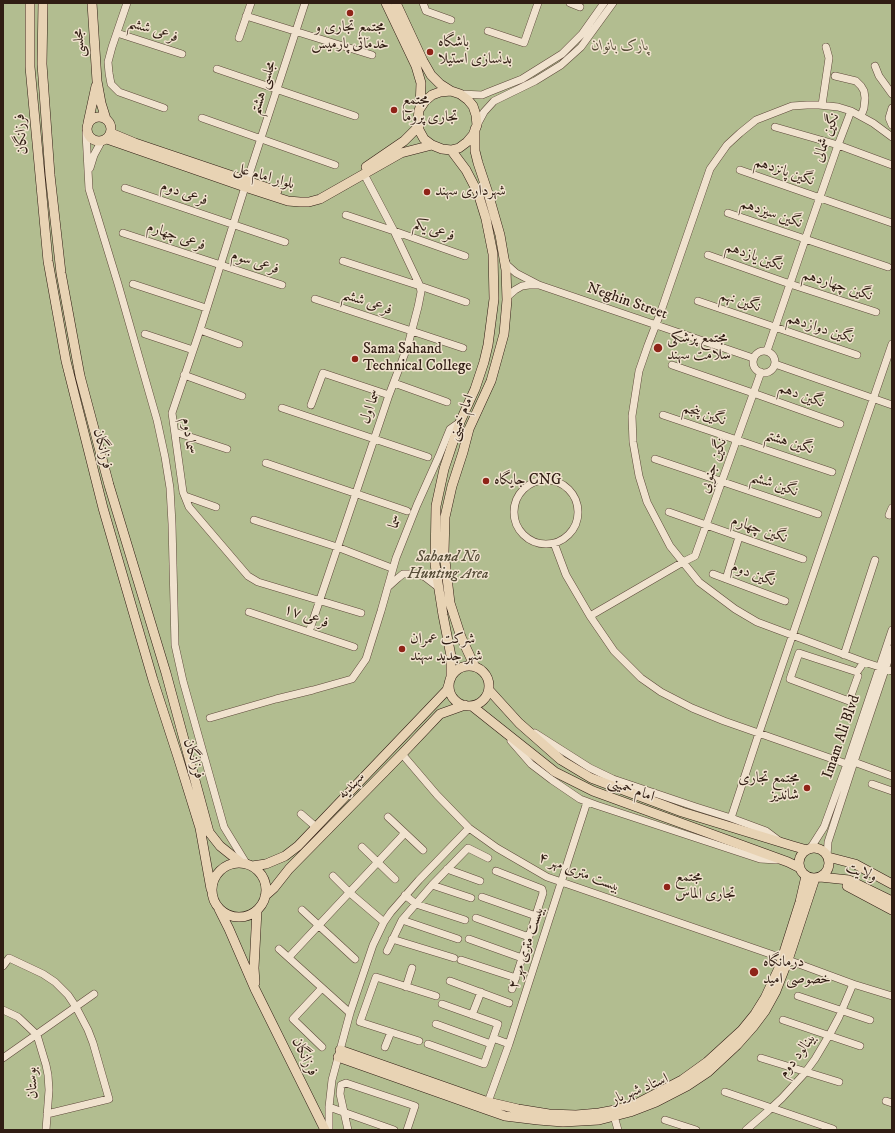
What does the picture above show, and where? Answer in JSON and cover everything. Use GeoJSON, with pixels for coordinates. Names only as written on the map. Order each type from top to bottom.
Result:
{"type":"FeatureCollection","features":[{"type":"Feature","properties":{"kind":"main road","name":"فرزانگان"},"geometry":{"type":"LineString","coordinates":[[30,3],[30,66],[48,261],[66,361],[103,508],[153,680],[200,828],[212,889]]}},
{"type":"Feature","properties":{"kind":"main road","name":"فرزانگان"},"geometry":{"type":"LineString","coordinates":[[43,3],[42,64],[50,175],[61,273],[80,376],[109,485],[166,673],[209,832],[220,846],[246,864]]}},
{"type":"Feature","properties":{"kind":"main road","name":"مجلسی"},"geometry":{"type":"LineString","coordinates":[[92,3],[97,81],[106,119]]}},
{"type":"Feature","properties":{"kind":"main road"},"geometry":{"type":"LineString","coordinates":[[386,3],[416,66],[421,83],[418,120],[419,130],[424,139],[432,146],[450,150],[459,148],[473,135],[476,127],[476,115],[473,106],[468,100],[440,84],[432,75],[423,61],[396,3]]}},
{"type":"Feature","properties":{"kind":"main road","name":"مجلسی"},"geometry":{"type":"LineString","coordinates":[[88,123],[97,81]]}},
{"type":"Feature","properties":{"kind":"main road"},"geometry":{"type":"LineString","coordinates":[[420,110],[425,101],[432,95],[440,92],[456,93]]}},
{"type":"Feature","properties":{"kind":"main road"},"geometry":{"type":"LineString","coordinates":[[96,117],[106,119],[111,128],[106,138],[95,141],[90,138],[86,132],[88,123],[96,117]]}},
{"type":"Feature","properties":{"kind":"main road","name":"بلوار امام علی"},"geometry":{"type":"LineString","coordinates":[[363,172],[404,142],[419,126]]}},
{"type":"Feature","properties":{"kind":"main road","name":"امام خمینی"},"geometry":{"type":"LineString","coordinates":[[475,667],[461,637],[450,604],[444,552],[445,517],[452,486],[469,429],[491,381],[504,334],[506,270],[500,235],[475,151],[476,127]]}},
{"type":"Feature","properties":{"kind":"main road","name":"بلوار امام علی"},"geometry":{"type":"LineString","coordinates":[[106,138],[135,143],[246,184],[300,196],[321,192],[401,153],[432,146]]}},
{"type":"Feature","properties":{"kind":"main road","name":"امام خمینی"},"geometry":{"type":"LineString","coordinates":[[450,150],[466,170],[478,193],[490,233],[494,273],[494,299],[488,345],[478,380],[460,422],[444,469],[436,506],[435,564],[442,615],[451,656],[450,681]]}},
{"type":"Feature","properties":{"kind":"main road"},"geometry":{"type":"LineString","coordinates":[[470,666],[475,667],[485,674],[489,684],[489,690],[482,701],[468,706],[455,700],[450,690],[450,681],[454,673],[459,669],[470,666]]}},
{"type":"Feature","properties":{"kind":"main road","name":"سهندیه"},"geometry":{"type":"LineString","coordinates":[[246,864],[266,864],[285,856],[298,846],[447,690],[450,681]]}},
{"type":"Feature","properties":{"kind":"main road","name":"امام خمینی"},"geometry":{"type":"LineString","coordinates":[[489,690],[519,723],[561,760],[591,778],[682,812],[783,843],[809,849]]}},
{"type":"Feature","properties":{"kind":"main road","name":"سهندیه"},"geometry":{"type":"LineString","coordinates":[[265,896],[440,714],[468,706]]}},
{"type":"Feature","properties":{"kind":"main road","name":"امام خمینی"},"geometry":{"type":"LineString","coordinates":[[468,706],[555,772],[593,791],[785,861],[800,868]]}},
{"type":"Feature","properties":{"kind":"main road"},"geometry":{"type":"LineString","coordinates":[[394,745],[402,754]]}},
{"type":"Feature","properties":{"kind":"main road"},"geometry":{"type":"LineString","coordinates":[[816,848],[827,856],[829,864],[826,872],[818,877],[811,878],[802,872],[799,863],[800,858],[803,853],[809,849],[816,848]]}},
{"type":"Feature","properties":{"kind":"main road","name":"ولایت"},"geometry":{"type":"LineString","coordinates":[[827,856],[855,864],[892,884]]}},
{"type":"Feature","properties":{"kind":"main road"},"geometry":{"type":"LineString","coordinates":[[233,863],[246,864],[259,871],[264,879],[266,887],[265,896],[262,904],[257,910],[242,917],[234,917],[219,909],[215,903],[212,896],[213,882],[220,870],[226,866],[233,863]]}},
{"type":"Feature","properties":{"kind":"main road"},"geometry":{"type":"LineString","coordinates":[[855,864],[877,871],[892,878]]}},
{"type":"Feature","properties":{"kind":"main road","name":"استاد شهریار"},"geometry":{"type":"LineString","coordinates":[[339,1054],[486,1106],[505,1116],[563,1122],[599,1120],[630,1112],[656,1102],[708,1072],[737,1045],[765,1011],[776,991],[806,876]]}},
{"type":"Feature","properties":{"kind":"main road","name":"ولایت"},"geometry":{"type":"LineString","coordinates":[[818,877],[848,880],[892,901]]}},
{"type":"Feature","properties":{"kind":"main road","name":"استاد شهریار"},"geometry":{"type":"LineString","coordinates":[[486,1106],[549,1114],[576,1115],[599,1113],[636,1104],[682,1080],[707,1062],[742,1030],[756,1014],[785,959],[818,877]]}},
{"type":"Feature","properties":{"kind":"main road"},"geometry":{"type":"LineString","coordinates":[[834,878],[892,910]]}},
{"type":"Feature","properties":{"kind":"main road","name":"فرزانگان"},"geometry":{"type":"LineString","coordinates":[[219,909],[230,929],[255,989],[325,1130]]}},
{"type":"Feature","properties":{"kind":"main road"},"geometry":{"type":"LineString","coordinates":[[255,989],[254,968],[257,910]]}},
{"type":"Feature","properties":{"kind":"street"},"geometry":{"type":"LineString","coordinates":[[127,3],[108,62],[111,84],[119,92],[164,108]]}},
{"type":"Feature","properties":{"kind":"street"},"geometry":{"type":"LineString","coordinates":[[239,38],[251,3]]}},
{"type":"Feature","properties":{"kind":"street","name":"مجلسی هشتم"},"geometry":{"type":"LineString","coordinates":[[246,184],[305,3]]}},
{"type":"Feature","properties":{"kind":"street"},"geometry":{"type":"LineString","coordinates":[[423,3],[426,11],[450,20]]}},
{"type":"Feature","properties":{"kind":"street"},"geometry":{"type":"LineString","coordinates":[[488,31],[524,43],[538,3]]}},
{"type":"Feature","properties":{"kind":"street"},"geometry":{"type":"LineString","coordinates":[[570,3],[580,7]]}},
{"type":"Feature","properties":{"kind":"street"},"geometry":{"type":"LineString","coordinates":[[456,93],[482,95],[522,79],[562,54],[582,34],[604,3]]}},
{"type":"Feature","properties":{"kind":"street"},"geometry":{"type":"LineString","coordinates":[[476,127],[484,112],[494,101],[536,81],[561,65],[580,47],[613,3]]}},
{"type":"Feature","properties":{"kind":"street"},"geometry":{"type":"LineString","coordinates":[[246,16],[372,55]]}},
{"type":"Feature","properties":{"kind":"street","name":"فرعی ششم"},"geometry":{"type":"LineString","coordinates":[[117,33],[182,54]]}},
{"type":"Feature","properties":{"kind":"street"},"geometry":{"type":"LineString","coordinates":[[822,105],[829,58],[826,47]]}},
{"type":"Feature","properties":{"kind":"street"},"geometry":{"type":"LineString","coordinates":[[875,66],[879,76],[892,94]]}},
{"type":"Feature","properties":{"kind":"street"},"geometry":{"type":"LineString","coordinates":[[217,69],[355,116]]}},
{"type":"Feature","properties":{"kind":"street"},"geometry":{"type":"LineString","coordinates":[[834,76],[856,81],[861,86],[864,91],[865,98],[861,116]]}},
{"type":"Feature","properties":{"kind":"street","name":"نگین شمالی"},"geometry":{"type":"LineString","coordinates":[[768,351],[804,240],[851,111],[822,105],[792,106],[756,120],[727,145],[710,169],[648,344],[639,371],[632,416],[639,476],[647,502],[670,546],[699,582],[735,609],[758,622],[792,636],[886,669]]}},
{"type":"Feature","properties":{"kind":"street"},"geometry":{"type":"LineString","coordinates":[[892,108],[888,118],[892,125]]}},
{"type":"Feature","properties":{"kind":"street"},"geometry":{"type":"LineString","coordinates":[[851,111],[873,123],[892,137]]}},
{"type":"Feature","properties":{"kind":"street"},"geometry":{"type":"LineString","coordinates":[[202,118],[335,165]]}},
{"type":"Feature","properties":{"kind":"street"},"geometry":{"type":"LineString","coordinates":[[775,127],[838,145],[892,165]]}},
{"type":"Feature","properties":{"kind":"street"},"geometry":{"type":"LineString","coordinates":[[86,132],[89,189],[158,420],[165,457],[170,488],[172,524],[175,645],[183,681],[224,827],[246,864]]}},
{"type":"Feature","properties":{"kind":"street"},"geometry":{"type":"LineString","coordinates":[[89,174],[94,155],[106,138]]}},
{"type":"Feature","properties":{"kind":"street","name":"نگین پانزدهم"},"geometry":{"type":"LineString","coordinates":[[740,170],[892,223]]}},
{"type":"Feature","properties":{"kind":"street"},"geometry":{"type":"LineString","coordinates":[[363,172],[394,231],[420,286]]}},
{"type":"Feature","properties":{"kind":"street","name":"سما دوم"},"geometry":{"type":"LineString","coordinates":[[246,184],[172,413],[185,496],[189,507],[248,576],[258,582],[361,613]]}},
{"type":"Feature","properties":{"kind":"street","name":"فرعی دوم"},"geometry":{"type":"LineString","coordinates":[[126,188],[234,224]]}},
{"type":"Feature","properties":{"kind":"street","name":"نگین سیزدهم"},"geometry":{"type":"LineString","coordinates":[[728,213],[804,240],[888,267]]}},
{"type":"Feature","properties":{"kind":"street"},"geometry":{"type":"LineString","coordinates":[[346,215],[394,231]]}},
{"type":"Feature","properties":{"kind":"street"},"geometry":{"type":"LineString","coordinates":[[234,224],[285,242]]}},
{"type":"Feature","properties":{"kind":"street","name":"فرعی یکم"},"geometry":{"type":"LineString","coordinates":[[394,231],[465,256]]}},
{"type":"Feature","properties":{"kind":"street","name":"فرعی چهارم"},"geometry":{"type":"LineString","coordinates":[[123,233],[220,266]]}},
{"type":"Feature","properties":{"kind":"street","name":"نگین یازدهم"},"geometry":{"type":"LineString","coordinates":[[708,255],[790,284]]}},
{"type":"Feature","properties":{"kind":"street","name":"Neghin Street"},"geometry":{"type":"LineString","coordinates":[[504,259],[507,265],[516,273],[539,285],[753,358]]}},
{"type":"Feature","properties":{"kind":"street"},"geometry":{"type":"LineString","coordinates":[[343,261],[466,302]]}},
{"type":"Feature","properties":{"kind":"street","name":"فرعی سوم"},"geometry":{"type":"LineString","coordinates":[[220,266],[282,285]]}},
{"type":"Feature","properties":{"kind":"street"},"geometry":{"type":"LineString","coordinates":[[133,284],[206,308]]}},
{"type":"Feature","properties":{"kind":"street","name":"نگین چهاردهم"},"geometry":{"type":"LineString","coordinates":[[790,284],[876,312]]}},
{"type":"Feature","properties":{"kind":"street"},"geometry":{"type":"LineString","coordinates":[[506,297],[522,286],[539,285]]}},
{"type":"Feature","properties":{"kind":"street","name":"سما اول"},"geometry":{"type":"LineString","coordinates":[[308,632],[355,493],[408,345],[421,292],[420,286]]}},
{"type":"Feature","properties":{"kind":"street","name":"فرعی ششم"},"geometry":{"type":"LineString","coordinates":[[315,299],[463,348]]}},
{"type":"Feature","properties":{"kind":"street","name":"نگین نهم"},"geometry":{"type":"LineString","coordinates":[[698,302],[775,327]]}},
{"type":"Feature","properties":{"kind":"street","name":"نگین دوازدهم"},"geometry":{"type":"LineString","coordinates":[[775,327],[857,355]]}},
{"type":"Feature","properties":{"kind":"street"},"geometry":{"type":"LineString","coordinates":[[200,330],[239,344]]}},
{"type":"Feature","properties":{"kind":"street"},"geometry":{"type":"LineString","coordinates":[[145,334],[193,350]]}},
{"type":"Feature","properties":{"kind":"street"},"geometry":{"type":"LineString","coordinates":[[731,818],[758,733],[892,344]]}},
{"type":"Feature","properties":{"kind":"street"},"geometry":{"type":"LineString","coordinates":[[760,351],[768,351],[773,355],[775,361],[774,367],[767,372],[758,371],[753,365],[753,358],[760,351]]}},
{"type":"Feature","properties":{"kind":"street"},"geometry":{"type":"LineString","coordinates":[[775,364],[892,405]]}},
{"type":"Feature","properties":{"kind":"street","name":"نگین دهم"},"geometry":{"type":"LineString","coordinates":[[672,365],[840,424]]}},
{"type":"Feature","properties":{"kind":"street","name":"نگین جنوبی"},"geometry":{"type":"LineString","coordinates":[[590,616],[695,556],[761,372]]}},
{"type":"Feature","properties":{"kind":"street"},"geometry":{"type":"LineString","coordinates":[[311,405],[323,373],[389,396]]}},
{"type":"Feature","properties":{"kind":"street"},"geometry":{"type":"LineString","coordinates":[[184,375],[242,396]]}},
{"type":"Feature","properties":{"kind":"street"},"geometry":{"type":"LineString","coordinates":[[394,383],[447,402]]}},
{"type":"Feature","properties":{"kind":"street"},"geometry":{"type":"LineString","coordinates":[[282,408],[428,456]]}},
{"type":"Feature","properties":{"kind":"street","name":"نگین پنجم"},"geometry":{"type":"LineString","coordinates":[[663,415],[737,440]]}},
{"type":"Feature","properties":{"kind":"street","name":"سما"},"geometry":{"type":"LineString","coordinates":[[210,718],[352,679],[366,660],[396,558],[417,505],[450,429],[460,422]]}},
{"type":"Feature","properties":{"kind":"street"},"geometry":{"type":"LineString","coordinates":[[175,432],[227,448]]}},
{"type":"Feature","properties":{"kind":"street","name":"نگین هشتم"},"geometry":{"type":"LineString","coordinates":[[737,440],[832,472]]}},
{"type":"Feature","properties":{"kind":"street","name":"نگین ششم"},"geometry":{"type":"LineString","coordinates":[[655,459],[818,514]]}},
{"type":"Feature","properties":{"kind":"street"},"geometry":{"type":"LineString","coordinates":[[266,463],[407,511]]}},
{"type":"Feature","properties":{"kind":"street"},"geometry":{"type":"LineString","coordinates":[[538,481],[553,481],[562,485],[573,495],[577,504],[578,514],[576,524],[567,536],[554,542],[544,543],[530,539],[522,532],[515,519],[514,509],[519,495],[529,485],[538,481]]}},
{"type":"Feature","properties":{"kind":"street"},"geometry":{"type":"LineString","coordinates":[[185,496],[216,507]]}},
{"type":"Feature","properties":{"kind":"street","name":"نگین چهارم"},"geometry":{"type":"LineString","coordinates":[[669,512],[803,559]]}},
{"type":"Feature","properties":{"kind":"street"},"geometry":{"type":"LineString","coordinates":[[254,520],[337,547],[389,567]]}},
{"type":"Feature","properties":{"kind":"street"},"geometry":{"type":"LineString","coordinates":[[726,578],[739,537]]}},
{"type":"Feature","properties":{"kind":"street"},"geometry":{"type":"LineString","coordinates":[[554,542],[566,576],[590,616],[614,651],[641,678],[662,692],[692,708],[758,733],[892,776]]}},
{"type":"Feature","properties":{"kind":"street"},"geometry":{"type":"LineString","coordinates":[[844,655],[875,560]]}},
{"type":"Feature","properties":{"kind":"street"},"geometry":{"type":"LineString","coordinates":[[388,587],[404,574],[418,574],[425,577],[438,587]]}},
{"type":"Feature","properties":{"kind":"street","name":"نگین دوم"},"geometry":{"type":"LineString","coordinates":[[713,574],[785,600]]}},
{"type":"Feature","properties":{"kind":"street","name":"فرعی ۱۷"},"geometry":{"type":"LineString","coordinates":[[249,612],[354,647]]}},
{"type":"Feature","properties":{"kind":"street","name":"Imam Ali Blvd"},"geometry":{"type":"LineString","coordinates":[[886,669],[892,630]]}},
{"type":"Feature","properties":{"kind":"street","name":"Imam Ali Blvd"},"geometry":{"type":"LineString","coordinates":[[809,849],[824,827],[886,669],[892,649]]}},
{"type":"Feature","properties":{"kind":"street"},"geometry":{"type":"LineString","coordinates":[[858,676],[849,701],[790,679],[799,653],[857,672],[864,662]]}},
{"type":"Feature","properties":{"kind":"street"},"geometry":{"type":"LineString","coordinates":[[519,723],[590,768],[613,779],[766,831],[783,843]]}},
{"type":"Feature","properties":{"kind":"street"},"geometry":{"type":"LineString","coordinates":[[503,732],[531,764],[580,799],[760,859],[785,861]]}},
{"type":"Feature","properties":{"kind":"street","name":"بیست متری مهر ۴"},"geometry":{"type":"LineString","coordinates":[[402,754],[437,795],[469,828],[497,848],[547,877],[853,984],[892,996]]}},
{"type":"Feature","properties":{"kind":"street","name":"Imam Ali Blvd"},"geometry":{"type":"LineString","coordinates":[[827,856],[828,842],[850,763]]}},
{"type":"Feature","properties":{"kind":"street"},"geometry":{"type":"LineString","coordinates":[[872,784],[892,791]]}},
{"type":"Feature","properties":{"kind":"street","name":"بیست متری مهر ۲"},"geometry":{"type":"LineString","coordinates":[[486,1106],[509,1044],[587,802]]}},
{"type":"Feature","properties":{"kind":"street"},"geometry":{"type":"LineString","coordinates":[[301,814],[316,827]]}},
{"type":"Feature","properties":{"kind":"street"},"geometry":{"type":"LineString","coordinates":[[388,817],[423,850]]}},
{"type":"Feature","properties":{"kind":"street"},"geometry":{"type":"LineString","coordinates":[[329,1130],[332,1080],[350,1013],[373,945],[384,922],[405,895],[469,828]]}},
{"type":"Feature","properties":{"kind":"street"},"geometry":{"type":"LineString","coordinates":[[289,957],[405,833]]}},
{"type":"Feature","properties":{"kind":"street"},"geometry":{"type":"LineString","coordinates":[[362,847],[395,879]]}},
{"type":"Feature","properties":{"kind":"street"},"geometry":{"type":"LineString","coordinates":[[387,951],[402,920],[432,885],[468,848],[488,858]]}},
{"type":"Feature","properties":{"kind":"street"},"geometry":{"type":"LineString","coordinates":[[447,869],[480,881]]}},
{"type":"Feature","properties":{"kind":"street"},"geometry":{"type":"LineString","coordinates":[[496,871],[542,889],[536,916],[512,989]]}},
{"type":"Feature","properties":{"kind":"street"},"geometry":{"type":"LineString","coordinates":[[333,876],[350,893],[384,922]]}},
{"type":"Feature","properties":{"kind":"street"},"geometry":{"type":"LineString","coordinates":[[432,885],[471,898]]}},
{"type":"Feature","properties":{"kind":"street"},"geometry":{"type":"LineString","coordinates":[[405,895],[416,904],[465,920]]}},
{"type":"Feature","properties":{"kind":"street"},"geometry":{"type":"LineString","coordinates":[[482,897],[536,916]]}},
{"type":"Feature","properties":{"kind":"street"},"geometry":{"type":"LineString","coordinates":[[302,910],[354,959]]}},
{"type":"Feature","properties":{"kind":"street"},"geometry":{"type":"LineString","coordinates":[[476,918],[529,937]]}},
{"type":"Feature","properties":{"kind":"street"},"geometry":{"type":"LineString","coordinates":[[402,920],[458,939]]}},
{"type":"Feature","properties":{"kind":"street"},"geometry":{"type":"LineString","coordinates":[[532,928],[546,932]]}},
{"type":"Feature","properties":{"kind":"street"},"geometry":{"type":"LineString","coordinates":[[392,939],[516,978]]}},
{"type":"Feature","properties":{"kind":"street"},"geometry":{"type":"LineString","coordinates":[[469,939],[522,958]]}},
{"type":"Feature","properties":{"kind":"street"},"geometry":{"type":"LineString","coordinates":[[279,949],[350,1013]]}},
{"type":"Feature","properties":{"kind":"street"},"geometry":{"type":"LineString","coordinates":[[3,966],[9,958],[43,974],[60,986],[76,1007],[88,1030],[108,1099],[47,1114]]}},
{"type":"Feature","properties":{"kind":"street"},"geometry":{"type":"LineString","coordinates":[[406,987],[412,968]]}},
{"type":"Feature","properties":{"kind":"street"},"geometry":{"type":"LineString","coordinates":[[419,1041],[360,1022],[376,977],[436,996]]}},
{"type":"Feature","properties":{"kind":"street"},"geometry":{"type":"LineString","coordinates":[[450,981],[508,1003]]}},
{"type":"Feature","properties":{"kind":"street","name":"بینالود دوم"},"geometry":{"type":"LineString","coordinates":[[746,1130],[771,1108],[805,1072],[829,1035],[853,984]]}},
{"type":"Feature","properties":{"kind":"street"},"geometry":{"type":"LineString","coordinates":[[322,988],[293,1019],[322,1047]]}},
{"type":"Feature","properties":{"kind":"street"},"geometry":{"type":"LineString","coordinates":[[359,988],[371,992]]}},
{"type":"Feature","properties":{"kind":"street"},"geometry":{"type":"LineString","coordinates":[[472,1015],[481,992]]}},
{"type":"Feature","properties":{"kind":"street"},"geometry":{"type":"LineString","coordinates":[[3,1058],[94,994]]}},
{"type":"Feature","properties":{"kind":"street"},"geometry":{"type":"LineString","coordinates":[[798,996],[870,1020]]}},
{"type":"Feature","properties":{"kind":"street"},"geometry":{"type":"LineString","coordinates":[[428,1044],[484,1064],[498,1024],[442,1004]]}},
{"type":"Feature","properties":{"kind":"street"},"geometry":{"type":"LineString","coordinates":[[3,1010],[18,1017],[37,1035]]}},
{"type":"Feature","properties":{"kind":"street"},"geometry":{"type":"LineString","coordinates":[[784,1020],[860,1046]]}},
{"type":"Feature","properties":{"kind":"street"},"geometry":{"type":"LineString","coordinates":[[436,1024],[492,1041],[509,1044]]}},
{"type":"Feature","properties":{"kind":"street"},"geometry":{"type":"LineString","coordinates":[[385,1047],[391,1032]]}},
{"type":"Feature","properties":{"kind":"street","name":"بوستان"},"geometry":{"type":"LineString","coordinates":[[37,1035],[48,1075],[49,1090],[46,1130]]}},
{"type":"Feature","properties":{"kind":"street"},"geometry":{"type":"LineString","coordinates":[[761,1058],[839,1082]]}},
{"type":"Feature","properties":{"kind":"street"},"geometry":{"type":"LineString","coordinates":[[348,1130],[340,1094],[341,1085],[346,1083],[414,1106],[406,1130]]}},
{"type":"Feature","properties":{"kind":"street"},"geometry":{"type":"LineString","coordinates":[[725,1092],[833,1129]]}},
{"type":"Feature","properties":{"kind":"street"},"geometry":{"type":"LineString","coordinates":[[330,1106],[394,1130]]}},
{"type":"Feature","properties":{"kind":"street"},"geometry":{"type":"LineString","coordinates":[[614,1116],[618,1130]]}},
{"type":"Feature","properties":{"kind":"street"},"geometry":{"type":"LineString","coordinates":[[665,1120],[696,1130]]}},
{"type":"Feature","properties":{"kind":"green space","name":"Sahand No Hunting Area"},"geometry":{"type":"Polygon","coordinates":[[[3,3],[892,3],[892,1130],[3,1130],[3,3]]]}},
{"type":"Feature","properties":{"kind":"place","name":"مجتمع تجاری و خدماتی پارمیس"},"geometry":{"type":"Point","coordinates":[350,13]}},
{"type":"Feature","properties":{"kind":"place","name":"باشگاه بدنسازی استیلا"},"geometry":{"type":"Point","coordinates":[430,52]}},
{"type":"Feature","properties":{"kind":"place","name":"مجتمع تجاری پروما"},"geometry":{"type":"Point","coordinates":[394,110]}},
{"type":"Feature","properties":{"kind":"place","name":"شهرداری سهند"},"geometry":{"type":"Point","coordinates":[427,192]}},
{"type":"Feature","properties":{"kind":"place","name":"مجتمع پزشکی سلامت سهند"},"geometry":{"type":"Point","coordinates":[658,348]}},
{"type":"Feature","properties":{"kind":"place","name":"Sama Sahand Technical College"},"geometry":{"type":"Point","coordinates":[355,359]}},
{"type":"Feature","properties":{"kind":"place","name":"جایگاه CNG"},"geometry":{"type":"Point","coordinates":[486,481]}},
{"type":"Feature","properties":{"kind":"place","name":"شرکت عمران شهر جدید سهند"},"geometry":{"type":"Point","coordinates":[402,649]}},
{"type":"Feature","properties":{"kind":"place","name":"مجتمع تجاری شاندیز"},"geometry":{"type":"Point","coordinates":[807,788]}},
{"type":"Feature","properties":{"kind":"place","name":"مجتمع تجاری الماس"},"geometry":{"type":"Point","coordinates":[667,887]}},
{"type":"Feature","properties":{"kind":"place","name":"درمانگاه خصوصی امید"},"geometry":{"type":"Point","coordinates":[754,972]}},
{"type":"Feature","properties":{"kind":"park label","name":"پارک بانوان"},"geometry":{"type":"Point","coordinates":[620,47]}}]}
